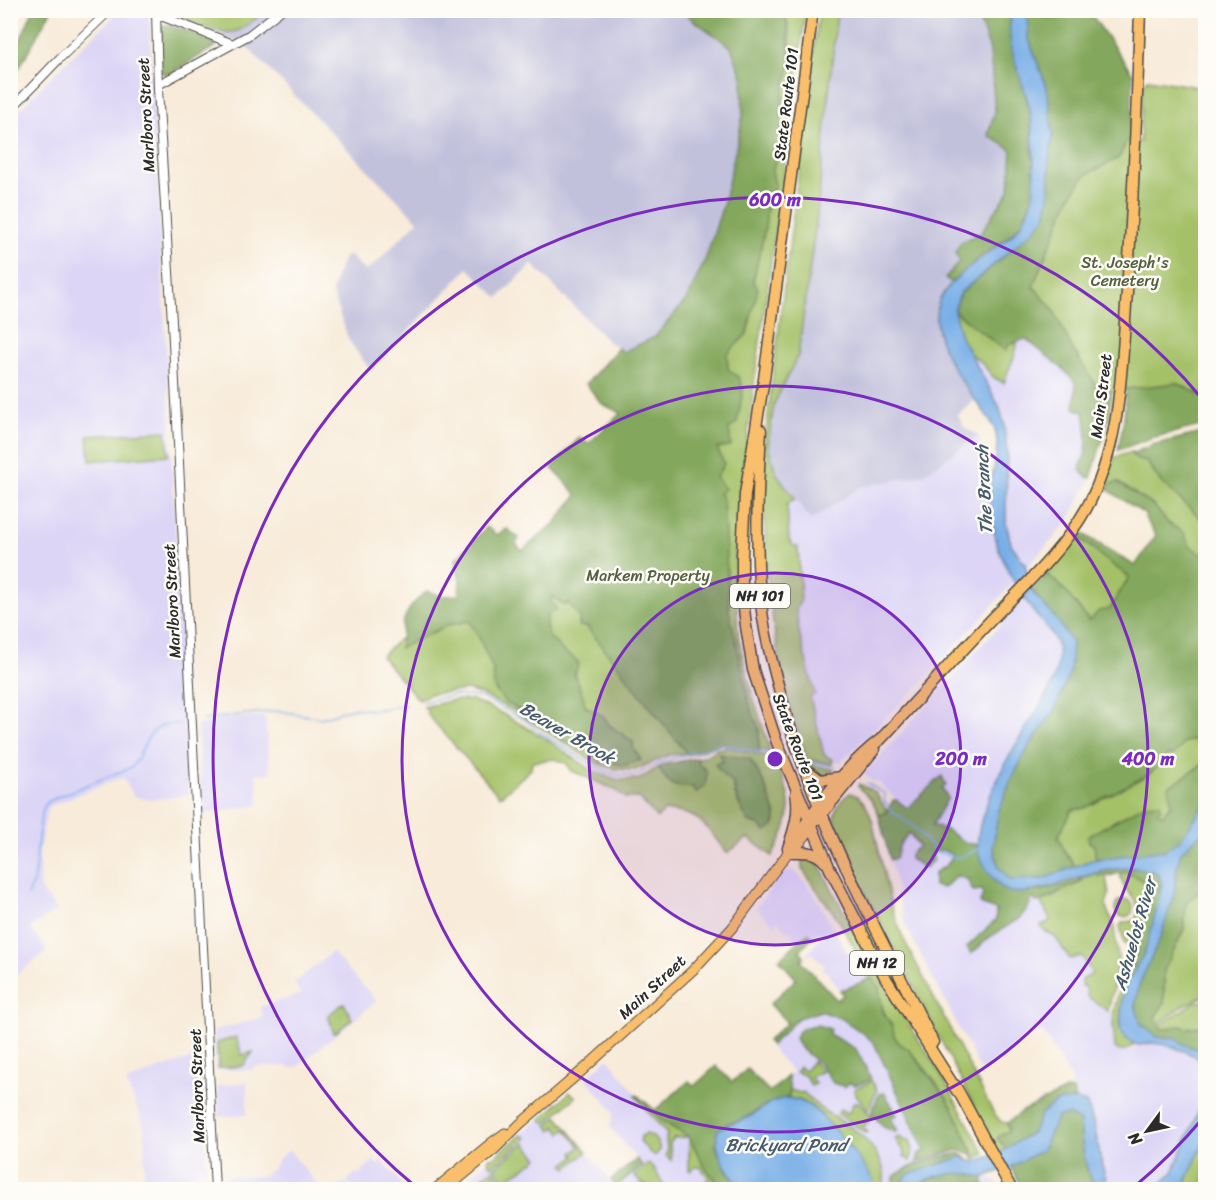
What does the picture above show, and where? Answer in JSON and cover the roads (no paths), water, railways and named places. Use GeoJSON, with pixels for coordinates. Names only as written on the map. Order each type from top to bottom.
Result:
{"type":"FeatureCollection","features":[{"type":"Feature","properties":{"kind":"highway","name":"State Route 101"},"geometry":{"type":"LineString","coordinates":[[813,10],[764,379],[744,500],[742,591],[753,670],[776,740],[830,869],[880,968],[957,1091],[1011,1188]]}},
{"type":"Feature","properties":{"kind":"highway","name":"Main Street"},"geometry":{"type":"LineString","coordinates":[[811,822],[849,783],[881,739],[1069,534],[1086,509],[1108,455],[1116,421],[1136,155],[1140,10]]}},
{"type":"Feature","properties":{"kind":"highway","name":"State Route 101"},"geometry":{"type":"LineString","coordinates":[[764,379],[757,496],[760,595],[771,661],[790,730],[820,811],[843,864],[957,1091]]}},
{"type":"Feature","properties":{"kind":"highway","name":"Main Street"},"geometry":{"type":"LineString","coordinates":[[820,811],[841,777],[881,739]]}},
{"type":"Feature","properties":{"kind":"highway"},"geometry":{"type":"LineString","coordinates":[[801,763],[805,770],[820,780],[841,777]]}},
{"type":"Feature","properties":{"kind":"highway"},"geometry":{"type":"LineString","coordinates":[[792,776],[798,803],[797,820],[789,851],[813,853],[820,856],[830,869]]}},
{"type":"Feature","properties":{"kind":"main road","name":"Main Street"},"geometry":{"type":"LineString","coordinates":[[446,1190],[495,1149],[693,970],[732,928],[811,822]]}},
{"type":"Feature","properties":{"kind":"main road","name":"Main Street"},"geometry":{"type":"LineString","coordinates":[[434,1190],[490,1143],[520,1124]]}},
{"type":"Feature","properties":{"kind":"street"},"geometry":{"type":"LineString","coordinates":[[10,110],[110,10]]}},
{"type":"Feature","properties":{"kind":"street"},"geometry":{"type":"LineString","coordinates":[[158,85],[249,35],[281,10]]}},
{"type":"Feature","properties":{"kind":"street"},"geometry":{"type":"LineString","coordinates":[[156,12],[233,44]]}},
{"type":"Feature","properties":{"kind":"street","name":"Marlboro Street"},"geometry":{"type":"LineString","coordinates":[[156,12],[215,1190]]}},
{"type":"Feature","properties":{"kind":"water"},"geometry":{"type":"Polygon","coordinates":[[[1013,11],[1027,11],[1028,37],[1047,88],[1053,134],[1049,161],[1050,191],[1045,217],[1033,231],[960,293],[954,311],[961,337],[999,406],[1004,424],[1007,451],[1006,523],[1011,544],[1025,564],[1032,592],[1058,621],[1072,643],[1070,672],[1054,712],[1029,746],[1010,782],[998,813],[993,847],[999,868],[1010,880],[1043,879],[1092,860],[1165,850],[1181,839],[1205,803],[1205,830],[1181,852],[1174,895],[1161,936],[1139,985],[1135,1005],[1141,1024],[1157,1037],[1174,1038],[1185,1045],[1205,1052],[1205,1139],[1186,1182],[1180,1189],[1155,1189],[1173,1172],[1201,1105],[1203,1075],[1198,1058],[1164,1045],[1135,1044],[1120,1030],[1122,1000],[1126,984],[1145,952],[1154,919],[1162,884],[1158,873],[1144,869],[1114,869],[1033,891],[1016,893],[1007,891],[996,882],[987,871],[978,850],[981,822],[994,788],[1053,681],[1058,660],[1057,644],[1021,594],[998,547],[990,496],[997,445],[994,428],[945,353],[936,318],[938,303],[946,290],[971,266],[1013,234],[1025,218],[1032,196],[1034,184],[1033,135],[1030,110],[1012,48],[1010,23],[1013,11]]]}},
{"type":"Feature","properties":{"kind":"water","name":"Brickyard Pond"},"geometry":{"type":"Polygon","coordinates":[[[788,1098],[807,1104],[826,1121],[868,1171],[875,1189],[742,1189],[727,1170],[720,1155],[717,1131],[746,1119],[771,1102],[788,1098]]]}},
{"type":"Feature","properties":{"kind":"water"},"geometry":{"type":"Polygon","coordinates":[[[1075,1100],[1086,1103],[1094,1124],[1106,1179],[1111,1189],[1097,1189],[1084,1157],[1080,1122],[1069,1115],[1057,1117],[1042,1150],[1011,1167],[984,1177],[959,1173],[937,1176],[924,1181],[918,1189],[899,1190],[907,1175],[961,1157],[973,1162],[998,1154],[1033,1132],[1041,1114],[1056,1102],[1075,1100]]]}},
{"type":"Feature","properties":{"kind":"waterway","name":"Beaver Brook"},"geometry":{"type":"LineString","coordinates":[[423,702],[454,695],[481,697],[525,720],[538,731],[594,766],[616,775],[636,775],[661,762],[722,744],[769,754]]}},
{"type":"Feature","properties":{"kind":"waterway","name":"Beaver Brook"},"geometry":{"type":"LineString","coordinates":[[203,720],[279,711],[321,718],[353,708],[373,710],[406,705]]}},
{"type":"Feature","properties":{"kind":"waterway","name":"Beaver Brook"},"geometry":{"type":"LineString","coordinates":[[28,896],[32,887],[39,827],[45,804],[132,767],[147,739],[155,730],[164,725],[180,724]]}},
{"type":"Feature","properties":{"kind":"waterway","name":"Beaver Brook"},"geometry":{"type":"LineString","coordinates":[[813,762],[835,767]]}},
{"type":"Feature","properties":{"kind":"waterway","name":"Beaver Brook"},"geometry":{"type":"LineString","coordinates":[[867,783],[885,794],[884,801],[893,812],[914,827],[936,852],[958,858],[978,849]]}},
{"type":"Feature","properties":{"kind":"park label","name":"St. Joseph's Cemetery"},"geometry":{"type":"Point","coordinates":[1125,271]}},
{"type":"Feature","properties":{"kind":"park label","name":"Markem Property"},"geometry":{"type":"Point","coordinates":[648,575]}},
{"type":"Feature","properties":{"kind":"water label","name":"The Branch"},"geometry":{"type":"Point","coordinates":[984,490]}},
{"type":"Feature","properties":{"kind":"water label","name":"Ashuelot River"},"geometry":{"type":"Point","coordinates":[1135,934]}}]}
